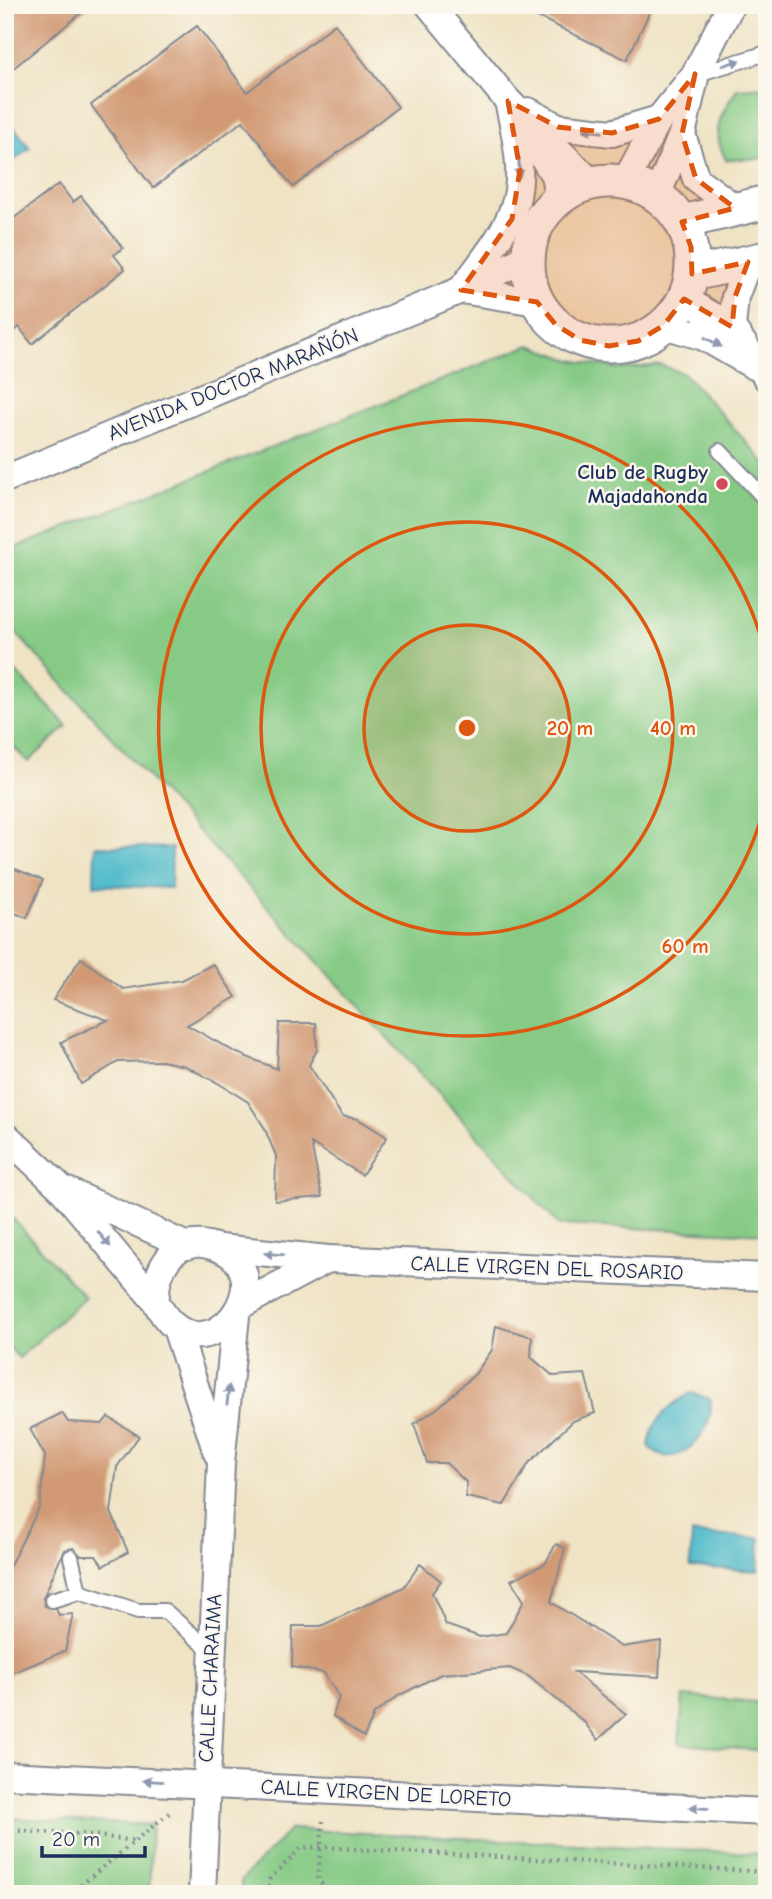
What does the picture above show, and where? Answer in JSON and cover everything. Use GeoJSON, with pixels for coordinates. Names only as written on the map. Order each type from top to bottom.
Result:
{"type":"FeatureCollection","features":[{"type":"Feature","properties":{"kind":"street"},"geometry":{"type":"LineString","coordinates":[[429,5],[508,101],[592,183]]}},
{"type":"Feature","properties":{"kind":"street"},"geometry":{"type":"LineString","coordinates":[[625,182],[659,119],[695,74],[731,5]]}},
{"type":"Feature","properties":{"kind":"street"},"geometry":{"type":"LineString","coordinates":[[657,195],[682,134],[695,74]]}},
{"type":"Feature","properties":{"kind":"street"},"geometry":{"type":"LineString","coordinates":[[508,101],[558,127],[612,134],[659,119]]}},
{"type":"Feature","properties":{"kind":"street"},"geometry":{"type":"LineString","coordinates":[[508,101],[554,176],[559,200]]}},
{"type":"Feature","properties":{"kind":"street"},"geometry":{"type":"LineString","coordinates":[[508,101],[520,170],[515,206],[500,239],[461,290],[537,302]]}},
{"type":"Feature","properties":{"kind":"street"},"geometry":{"type":"LineString","coordinates":[[682,134],[696,179],[751,205]]}},
{"type":"Feature","properties":{"kind":"street"},"geometry":{"type":"LineString","coordinates":[[625,182],[657,195],[682,222],[691,247],[688,286],[664,325],[638,341],[609,346],[580,340],[556,325],[537,302],[530,280],[528,257],[533,235],[543,216],[559,200],[592,183],[625,182]]}},
{"type":"Feature","properties":{"kind":"street"},"geometry":{"type":"LineString","coordinates":[[682,222],[751,205]]}},
{"type":"Feature","properties":{"kind":"street","name":"AVENIDA DOCTOR MARAÑÓN"},"geometry":{"type":"LineString","coordinates":[[5,479],[461,290],[528,257]]}},
{"type":"Feature","properties":{"kind":"street"},"geometry":{"type":"LineString","coordinates":[[688,286],[757,260]]}},
{"type":"Feature","properties":{"kind":"street"},"geometry":{"type":"LineString","coordinates":[[732,327],[735,296],[757,260]]}},
{"type":"Feature","properties":{"kind":"street"},"geometry":{"type":"LineString","coordinates":[[688,286],[732,327],[762,373]]}},
{"type":"Feature","properties":{"kind":"street"},"geometry":{"type":"LineString","coordinates":[[664,325],[704,337],[762,373]]}},
{"type":"Feature","properties":{"kind":"street"},"geometry":{"type":"LineString","coordinates":[[5,1135],[61,1187],[156,1302],[164,1317],[176,1328],[192,1334],[209,1334],[224,1328],[240,1310],[328,1259]]}},
{"type":"Feature","properties":{"kind":"street"},"geometry":{"type":"LineString","coordinates":[[61,1187],[187,1246]]}},
{"type":"Feature","properties":{"kind":"street"},"geometry":{"type":"LineString","coordinates":[[156,1302],[155,1284],[160,1267],[172,1254],[187,1246],[204,1244],[220,1248]]}},
{"type":"Feature","properties":{"kind":"street","name":"CALLE VIRGEN DEL ROSARIO"},"geometry":{"type":"LineString","coordinates":[[220,1248],[328,1259],[767,1277]]}},
{"type":"Feature","properties":{"kind":"street","name":"CALLE CHARAIMA"},"geometry":{"type":"LineString","coordinates":[[202,1894],[221,1463],[244,1278],[231,1256],[220,1248]]}},
{"type":"Feature","properties":{"kind":"street","name":"CALLE CHARAIMA"},"geometry":{"type":"LineString","coordinates":[[176,1328],[221,1463]]}},
{"type":"Feature","properties":{"kind":"street","name":"CALLE VIRGEN DE LORETO"},"geometry":{"type":"LineString","coordinates":[[5,1775],[767,1812]]}},
{"type":"Feature","properties":{"kind":"lane"},"geometry":{"type":"LineString","coordinates":[[695,74],[766,51]]}},
{"type":"Feature","properties":{"kind":"lane"},"geometry":{"type":"LineString","coordinates":[[720,451],[767,501]]}},
{"type":"Feature","properties":{"kind":"lane"},"geometry":{"type":"LineString","coordinates":[[71,1557],[79,1592]]}},
{"type":"Feature","properties":{"kind":"lane"},"geometry":{"type":"LineString","coordinates":[[52,1600],[79,1592],[138,1611],[165,1611],[211,1651]]}},
{"type":"Feature","properties":{"kind":"path"},"geometry":{"type":"LineString","coordinates":[[70,1894],[205,1784]]}},
{"type":"Feature","properties":{"kind":"path"},"geometry":{"type":"LineString","coordinates":[[323,1820],[318,1879],[330,1894]]}},
{"type":"Feature","properties":{"kind":"path"},"geometry":{"type":"LineString","coordinates":[[5,1830],[91,1835],[135,1841]]}},
{"type":"Feature","properties":{"kind":"path"},"geometry":{"type":"LineString","coordinates":[[269,1894],[270,1879],[301,1848],[320,1847],[767,1872]]}},
{"type":"Feature","properties":{"kind":"highlighted area"},"geometry":{"type":"Polygon","coordinates":[[[695,74],[682,134],[696,179],[735,208],[682,222],[691,247],[692,274],[748,262],[735,297],[732,327],[684,299],[664,325],[638,341],[609,346],[580,340],[556,325],[537,302],[461,290],[512,219],[520,170],[508,101],[558,127],[612,133],[659,119],[695,74]]]}},
{"type":"Feature","properties":{"kind":"green space"},"geometry":{"type":"Polygon","coordinates":[[[767,87],[767,158],[726,160],[718,131],[726,107],[737,89],[767,87]]]}},
{"type":"Feature","properties":{"kind":"green space"},"geometry":{"type":"Polygon","coordinates":[[[530,345],[571,360],[621,369],[661,365],[685,374],[767,465],[767,1234],[559,1225],[5,621],[5,552],[530,345]]]}},
{"type":"Feature","properties":{"kind":"green space"},"geometry":{"type":"Polygon","coordinates":[[[5,660],[67,726],[28,762],[5,738],[5,660]]]}},
{"type":"Feature","properties":{"kind":"green space"},"geometry":{"type":"Polygon","coordinates":[[[5,1210],[85,1297],[19,1358],[5,1343],[5,1210]]]}},
{"type":"Feature","properties":{"kind":"green space"},"geometry":{"type":"Polygon","coordinates":[[[683,1696],[767,1703],[767,1751],[679,1744],[683,1696]]]}},
{"type":"Feature","properties":{"kind":"green space"},"geometry":{"type":"Polygon","coordinates":[[[5,1818],[152,1825],[149,1894],[5,1894],[5,1818]]]}},
{"type":"Feature","properties":{"kind":"green space"},"geometry":{"type":"Polygon","coordinates":[[[290,1829],[767,1854],[767,1894],[241,1894],[241,1881],[290,1829]]]}},
{"type":"Feature","properties":{"kind":"water"},"geometry":{"type":"Polygon","coordinates":[[[5,115],[30,148],[5,167],[5,115]]]}},
{"type":"Feature","properties":{"kind":"water"},"geometry":{"type":"Polygon","coordinates":[[[95,846],[172,848],[171,888],[94,885],[95,846]]]}},
{"type":"Feature","properties":{"kind":"water"},"geometry":{"type":"Polygon","coordinates":[[[692,1393],[710,1399],[708,1423],[692,1446],[682,1453],[659,1455],[649,1447],[653,1429],[669,1408],[692,1393]]]}},
{"type":"Feature","properties":{"kind":"water"},"geometry":{"type":"Polygon","coordinates":[[[692,1534],[760,1538],[758,1571],[690,1567],[692,1534]]]}},
{"type":"Feature","properties":{"kind":"building"},"geometry":{"type":"Polygon","coordinates":[[[5,5],[91,5],[5,75],[5,5]]]}},
{"type":"Feature","properties":{"kind":"building"},"geometry":{"type":"Polygon","coordinates":[[[513,5],[653,5],[627,60],[513,5]]]}},
{"type":"Feature","properties":{"kind":"building"},"geometry":{"type":"Polygon","coordinates":[[[335,24],[398,107],[293,187],[243,121],[153,188],[91,105],[197,26],[247,92],[335,24]]]}},
{"type":"Feature","properties":{"kind":"building"},"geometry":{"type":"Polygon","coordinates":[[[59,184],[73,202],[81,196],[123,248],[114,255],[125,269],[32,344],[19,327],[5,339],[5,225],[59,184]]]}},
{"type":"Feature","properties":{"kind":"building"},"geometry":{"type":"Polygon","coordinates":[[[5,865],[43,880],[27,918],[5,909],[5,865]]]}},
{"type":"Feature","properties":{"kind":"building"},"geometry":{"type":"Polygon","coordinates":[[[81,958],[123,989],[182,980],[213,964],[236,997],[187,1025],[235,1052],[277,1069],[279,1023],[316,1023],[317,1050],[309,1065],[342,1116],[358,1119],[387,1137],[362,1175],[311,1143],[322,1197],[275,1201],[276,1156],[264,1127],[248,1102],[218,1083],[185,1066],[162,1061],[118,1062],[81,1084],[61,1042],[108,1020],[53,1000],[81,958]]]}},
{"type":"Feature","properties":{"kind":"building"},"geometry":{"type":"Polygon","coordinates":[[[496,1326],[532,1337],[531,1357],[553,1376],[585,1374],[595,1413],[573,1421],[529,1463],[504,1505],[466,1497],[466,1482],[446,1463],[427,1463],[414,1424],[439,1407],[475,1374],[492,1350],[496,1326]]]}},
{"type":"Feature","properties":{"kind":"building"},"geometry":{"type":"Polygon","coordinates":[[[62,1413],[68,1422],[102,1424],[108,1417],[139,1436],[117,1467],[111,1512],[128,1552],[103,1566],[96,1556],[81,1556],[73,1548],[64,1550],[43,1598],[45,1606],[56,1609],[59,1615],[73,1614],[65,1651],[5,1676],[5,1575],[40,1506],[45,1456],[30,1429],[62,1413]]]}},
{"type":"Feature","properties":{"kind":"building"},"geometry":{"type":"Polygon","coordinates":[[[556,1544],[565,1548],[551,1602],[622,1647],[661,1641],[659,1677],[574,1672],[626,1714],[598,1740],[584,1722],[528,1676],[510,1668],[441,1674],[398,1696],[374,1714],[364,1737],[333,1716],[339,1697],[324,1673],[292,1667],[293,1626],[321,1626],[404,1587],[420,1564],[441,1581],[432,1593],[446,1625],[480,1637],[506,1633],[524,1601],[511,1580],[545,1564],[556,1544]]]}},
{"type":"Feature","properties":{"kind":"place","name":"Club de Rugby Majadahonda"},"geometry":{"type":"Point","coordinates":[722,484]}}]}
